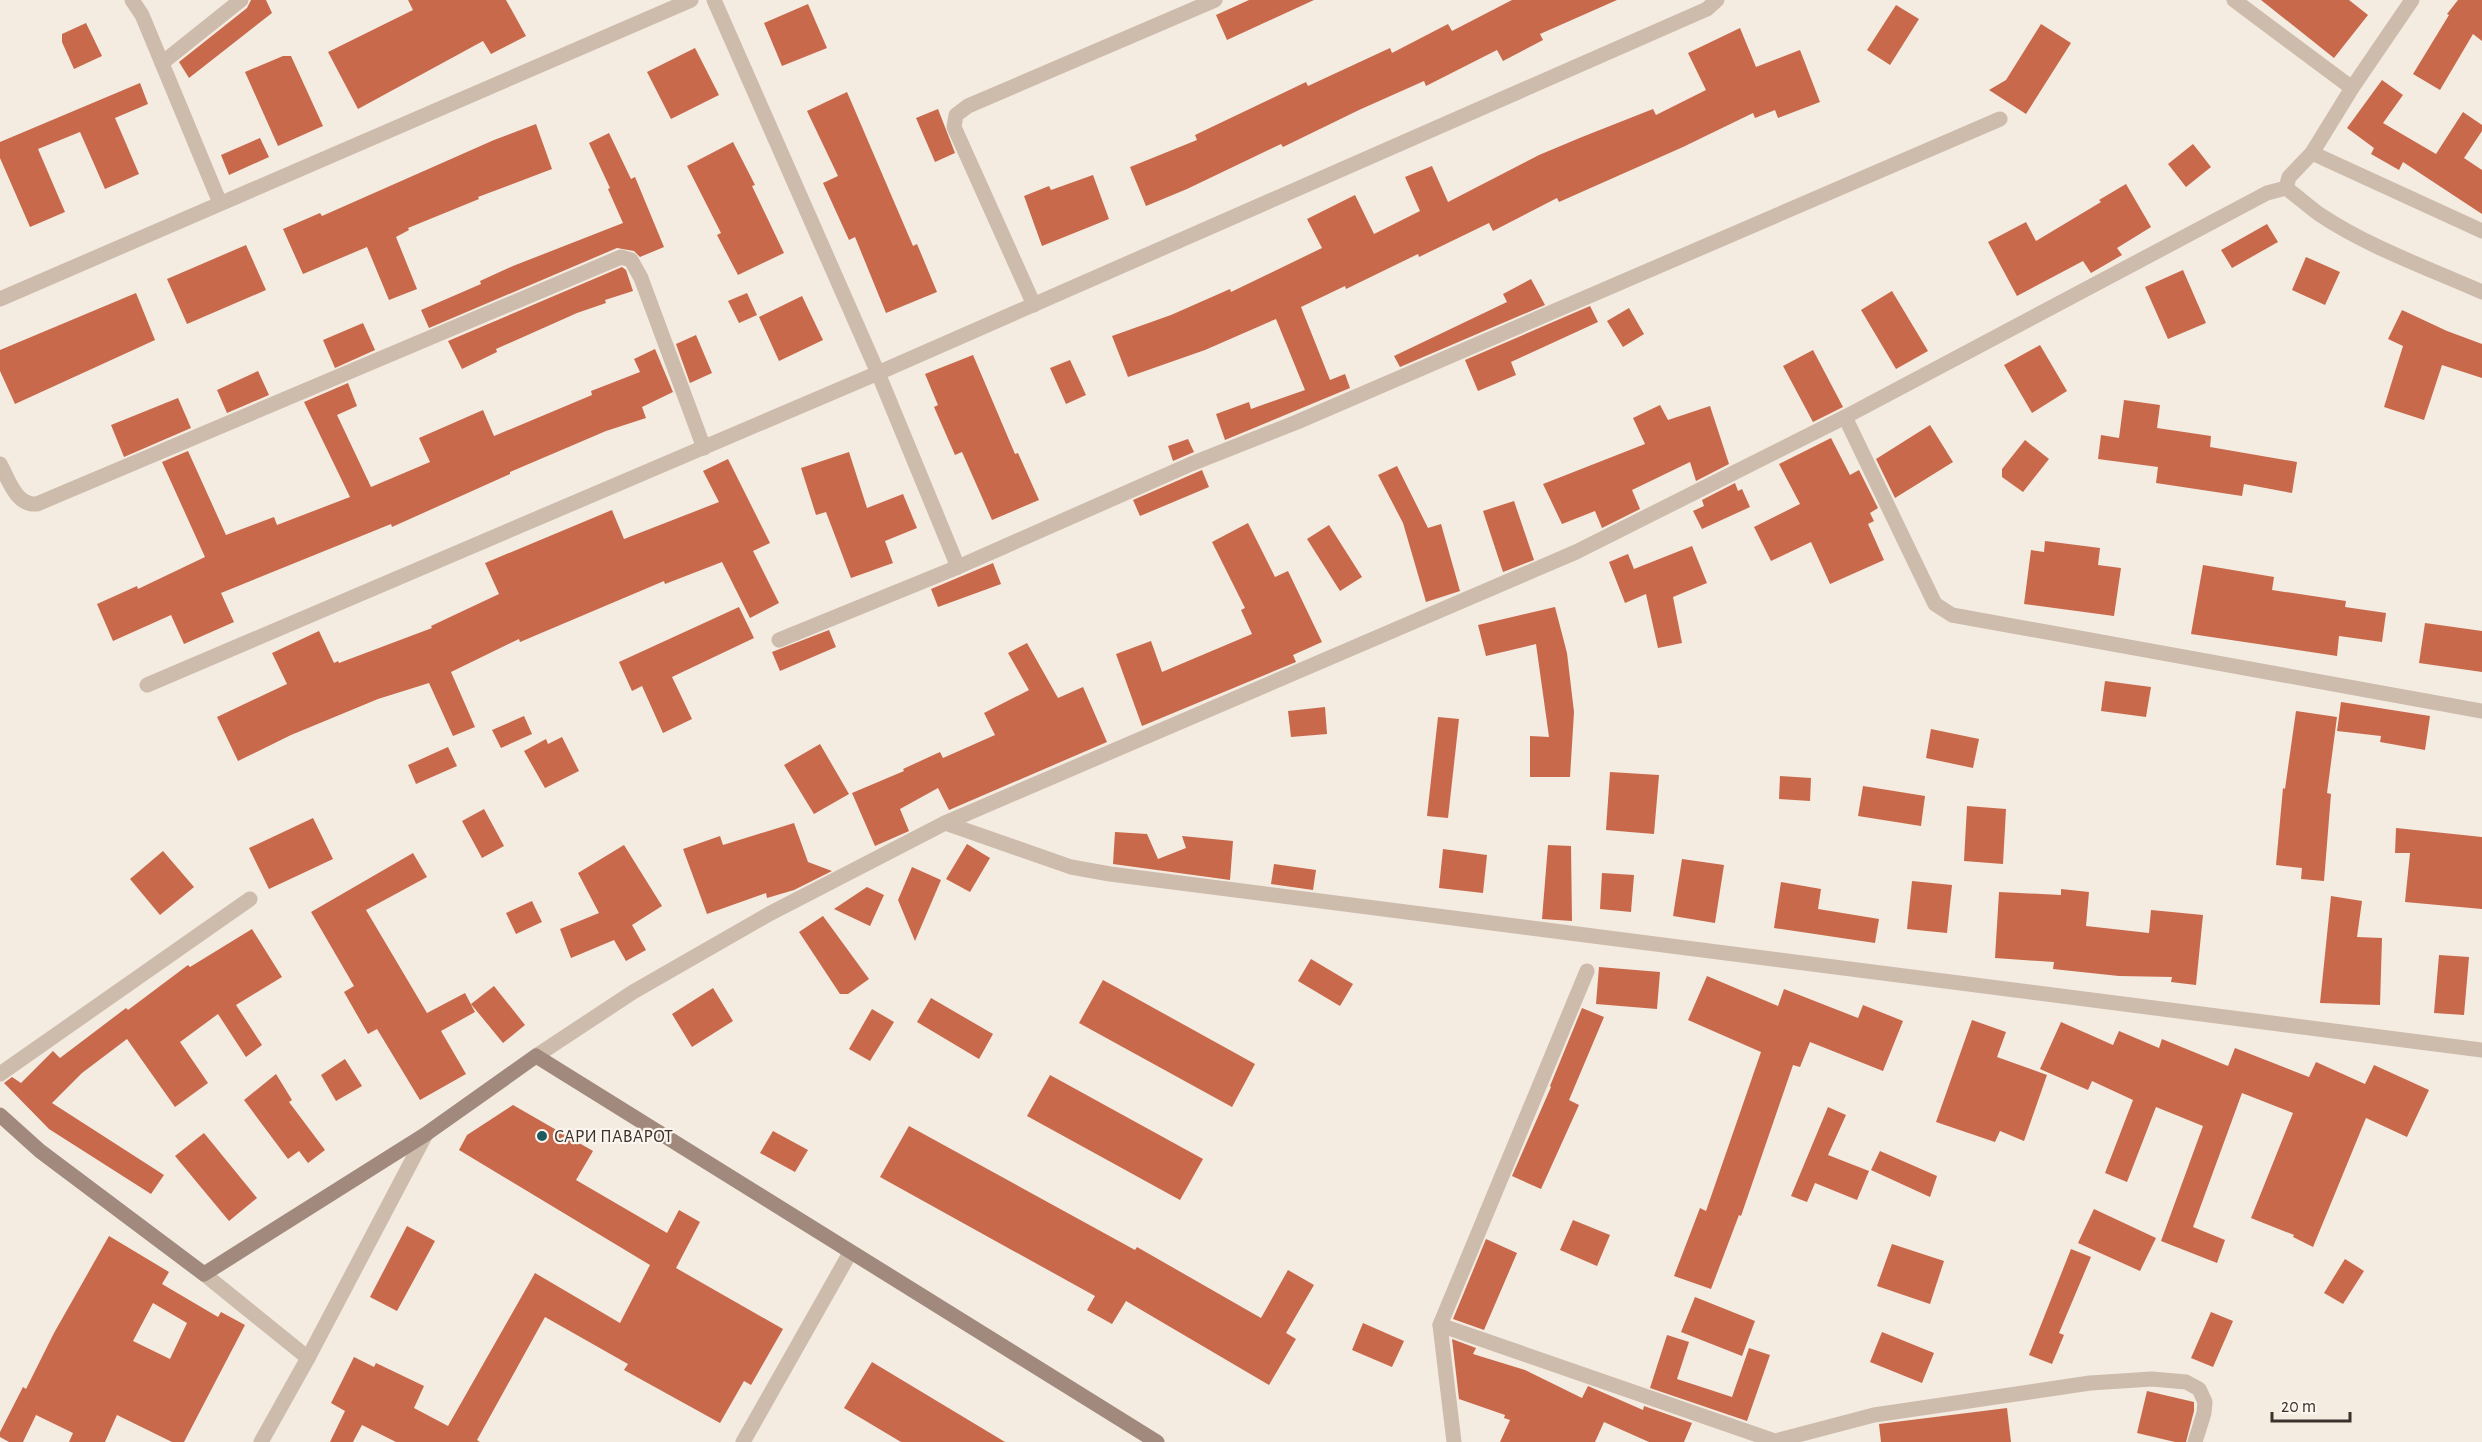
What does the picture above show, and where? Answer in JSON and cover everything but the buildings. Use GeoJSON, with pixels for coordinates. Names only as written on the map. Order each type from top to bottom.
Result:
{"type":"FeatureCollection","features":[{"type":"Feature","properties":{"kind":"street"},"geometry":{"type":"LineString","coordinates":[[132,0],[142,15],[220,202]]}},
{"type":"Feature","properties":{"kind":"street"},"geometry":{"type":"LineString","coordinates":[[162,63],[241,0]]}},
{"type":"Feature","properties":{"kind":"street"},"geometry":{"type":"LineString","coordinates":[[714,0],[878,373],[958,567]]}},
{"type":"Feature","properties":{"kind":"street"},"geometry":{"type":"LineString","coordinates":[[1034,305],[954,127],[956,115],[968,106],[1215,0]]}},
{"type":"Feature","properties":{"kind":"street"},"geometry":{"type":"LineString","coordinates":[[147,686],[1034,305],[1707,9],[1717,0]]}},
{"type":"Feature","properties":{"kind":"street"},"geometry":{"type":"LineString","coordinates":[[2234,0],[2352,88]]}},
{"type":"Feature","properties":{"kind":"street"},"geometry":{"type":"LineString","coordinates":[[2286,188],[2289,177],[2312,153],[2352,88],[2412,0]]}},
{"type":"Feature","properties":{"kind":"street"},"geometry":{"type":"LineString","coordinates":[[0,299],[686,1]]}},
{"type":"Feature","properties":{"kind":"street"},"geometry":{"type":"LineString","coordinates":[[779,640],[958,567],[1191,464],[1297,422],[2000,119]]}},
{"type":"Feature","properties":{"kind":"street"},"geometry":{"type":"LineString","coordinates":[[2312,153],[2482,231]]}},
{"type":"Feature","properties":{"kind":"street"},"geometry":{"type":"LineString","coordinates":[[2286,188],[2319,214],[2345,229],[2395,254],[2482,292]]}},
{"type":"Feature","properties":{"kind":"street"},"geometry":{"type":"LineString","coordinates":[[204,1274],[426,1134],[536,1056],[633,992],[769,914],[945,823],[1576,552],[1845,417],[2267,193],[2286,188]]}},
{"type":"Feature","properties":{"kind":"street"},"geometry":{"type":"LineString","coordinates":[[0,464],[20,500],[27,504],[38,504],[621,257],[631,260],[641,278],[704,448]]}},
{"type":"Feature","properties":{"kind":"street"},"geometry":{"type":"LineString","coordinates":[[1845,417],[1935,604],[1952,615],[2482,711]]}},
{"type":"Feature","properties":{"kind":"street"},"geometry":{"type":"LineString","coordinates":[[945,823],[1071,867],[1110,874],[2482,1050]]}},
{"type":"Feature","properties":{"kind":"street"},"geometry":{"type":"LineString","coordinates":[[0,1074],[250,899]]}},
{"type":"Feature","properties":{"kind":"street"},"geometry":{"type":"LineString","coordinates":[[1454,1442],[1440,1325],[1587,970]]}},
{"type":"Feature","properties":{"kind":"street"},"geometry":{"type":"LineString","coordinates":[[536,1056],[1157,1442]]}},
{"type":"Feature","properties":{"kind":"street"},"geometry":{"type":"LineString","coordinates":[[0,1115],[40,1151],[204,1274],[308,1358]]}},
{"type":"Feature","properties":{"kind":"street"},"geometry":{"type":"LineString","coordinates":[[261,1442],[426,1134]]}},
{"type":"Feature","properties":{"kind":"street"},"geometry":{"type":"LineString","coordinates":[[743,1442],[850,1253]]}},
{"type":"Feature","properties":{"kind":"street"},"geometry":{"type":"LineString","coordinates":[[1440,1325],[1775,1442],[1874,1415],[2090,1383],[2152,1379],[2186,1382],[2199,1389],[2205,1402],[2195,1442]]}},
{"type":"Feature","properties":{"kind":"place","name":"САРИ ПАВАРОТ"},"geometry":{"type":"Point","coordinates":[542,1136]}}]}
